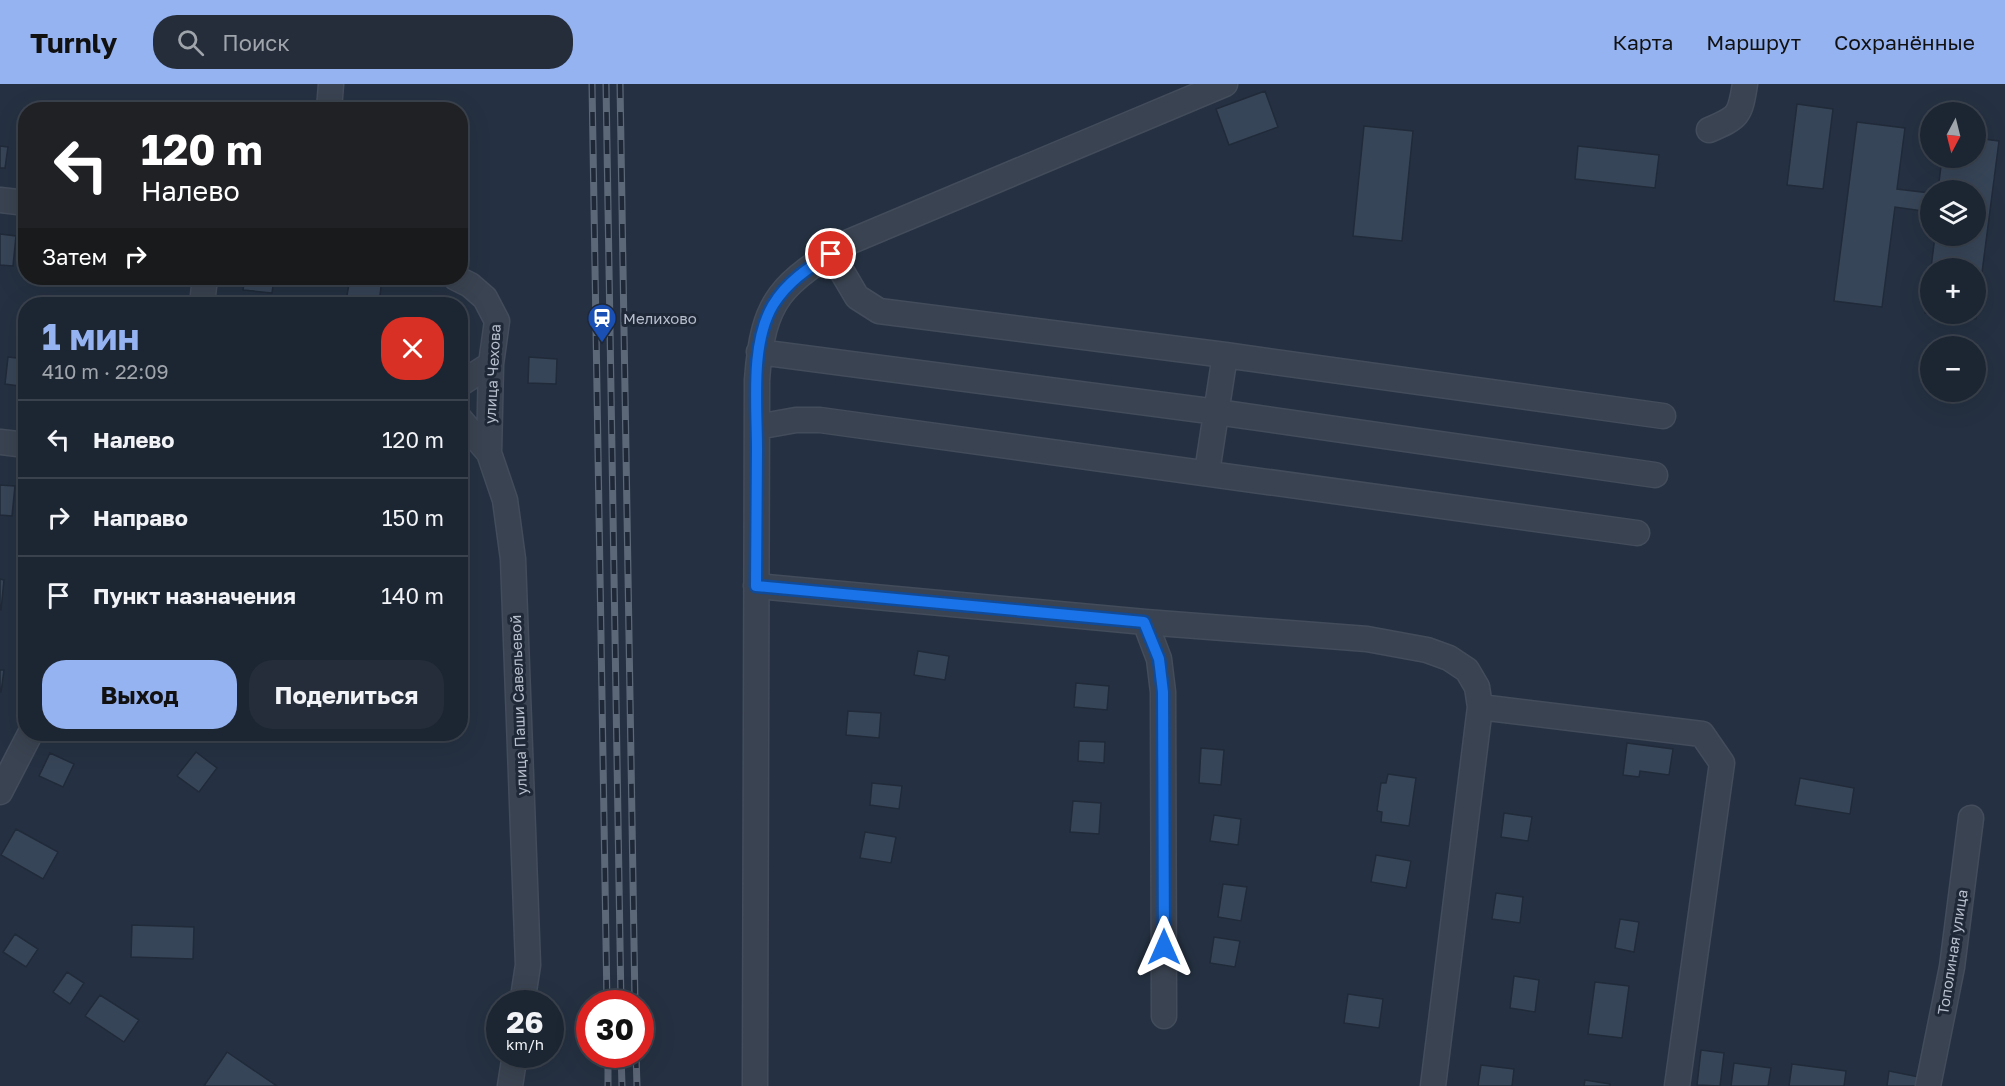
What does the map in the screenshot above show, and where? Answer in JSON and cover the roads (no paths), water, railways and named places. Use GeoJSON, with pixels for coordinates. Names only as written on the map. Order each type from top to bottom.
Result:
{"type":"FeatureCollection","features":[{"type":"Feature","properties":{"kind":"street"},"geometry":{"type":"LineString","coordinates":[[330,102],[331,84]]}},
{"type":"Feature","properties":{"kind":"street"},"geometry":{"type":"LineString","coordinates":[[755,1086],[757,427],[759,352],[772,307],[785,288],[808,268],[849,242],[1225,84]]}},
{"type":"Feature","properties":{"kind":"street"},"geometry":{"type":"LineString","coordinates":[[1709,130],[1733,120],[1741,107],[1745,84]]}},
{"type":"Feature","properties":{"kind":"street"},"geometry":{"type":"LineString","coordinates":[[0,200],[18,202]]}},
{"type":"Feature","properties":{"kind":"street"},"geometry":{"type":"LineString","coordinates":[[831,254],[857,297],[879,310],[1225,355],[1662,416]]}},
{"type":"Feature","properties":{"kind":"street","name":"улица Чехова"},"geometry":{"type":"LineString","coordinates":[[468,284],[485,298],[497,321],[491,364],[489,453]]}},
{"type":"Feature","properties":{"kind":"street"},"geometry":{"type":"LineString","coordinates":[[759,352],[1217,412],[1655,475]]}},
{"type":"Feature","properties":{"kind":"street"},"geometry":{"type":"LineString","coordinates":[[1207,472],[1225,355]]}},
{"type":"Feature","properties":{"kind":"street"},"geometry":{"type":"LineString","coordinates":[[468,379],[491,364]]}},
{"type":"Feature","properties":{"kind":"street"},"geometry":{"type":"LineString","coordinates":[[757,427],[796,420],[820,420],[1636,533]]}},
{"type":"Feature","properties":{"kind":"street","name":"улица Паши Савельевой"},"geometry":{"type":"LineString","coordinates":[[468,428],[489,453],[505,500],[513,560],[528,965],[524,990]]}},
{"type":"Feature","properties":{"kind":"street"},"geometry":{"type":"LineString","coordinates":[[0,442],[18,444]]}},
{"type":"Feature","properties":{"kind":"street"},"geometry":{"type":"LineString","coordinates":[[756,586],[1144,622],[1367,639],[1427,650],[1449,658],[1467,670],[1477,687],[1480,707],[1433,1086]]}},
{"type":"Feature","properties":{"kind":"street"},"geometry":{"type":"LineString","coordinates":[[1144,622],[1159,659],[1163,692],[1164,1016]]}},
{"type":"Feature","properties":{"kind":"street"},"geometry":{"type":"LineString","coordinates":[[1480,707],[1702,734],[1722,763],[1677,1086]]}},
{"type":"Feature","properties":{"kind":"street"},"geometry":{"type":"LineString","coordinates":[[0,792],[26,741]]}},
{"type":"Feature","properties":{"kind":"street","name":"Тополиная улица"},"geometry":{"type":"LineString","coordinates":[[1928,1086],[1952,967],[1971,818]]}},
{"type":"Feature","properties":{"kind":"street"},"geometry":{"type":"LineString","coordinates":[[510,1086],[513,1068]]}},
{"type":"Feature","properties":{"kind":"railway"},"geometry":{"type":"LineString","coordinates":[[592,84],[607,990]]}},
{"type":"Feature","properties":{"kind":"railway"},"geometry":{"type":"LineString","coordinates":[[606,84],[621,990]]}},
{"type":"Feature","properties":{"kind":"railway"},"geometry":{"type":"LineString","coordinates":[[620,84],[635,990]]}},
{"type":"Feature","properties":{"kind":"railway"},"geometry":{"type":"LineString","coordinates":[[608,1068],[608,1086]]}},
{"type":"Feature","properties":{"kind":"railway"},"geometry":{"type":"LineString","coordinates":[[621,1068],[622,1086]]}},
{"type":"Feature","properties":{"kind":"railway"},"geometry":{"type":"LineString","coordinates":[[636,1068],[637,1086]]}},
{"type":"Feature","properties":{"kind":"place","name":"Мелихово"},"geometry":{"type":"Point","coordinates":[602,344]}}]}
